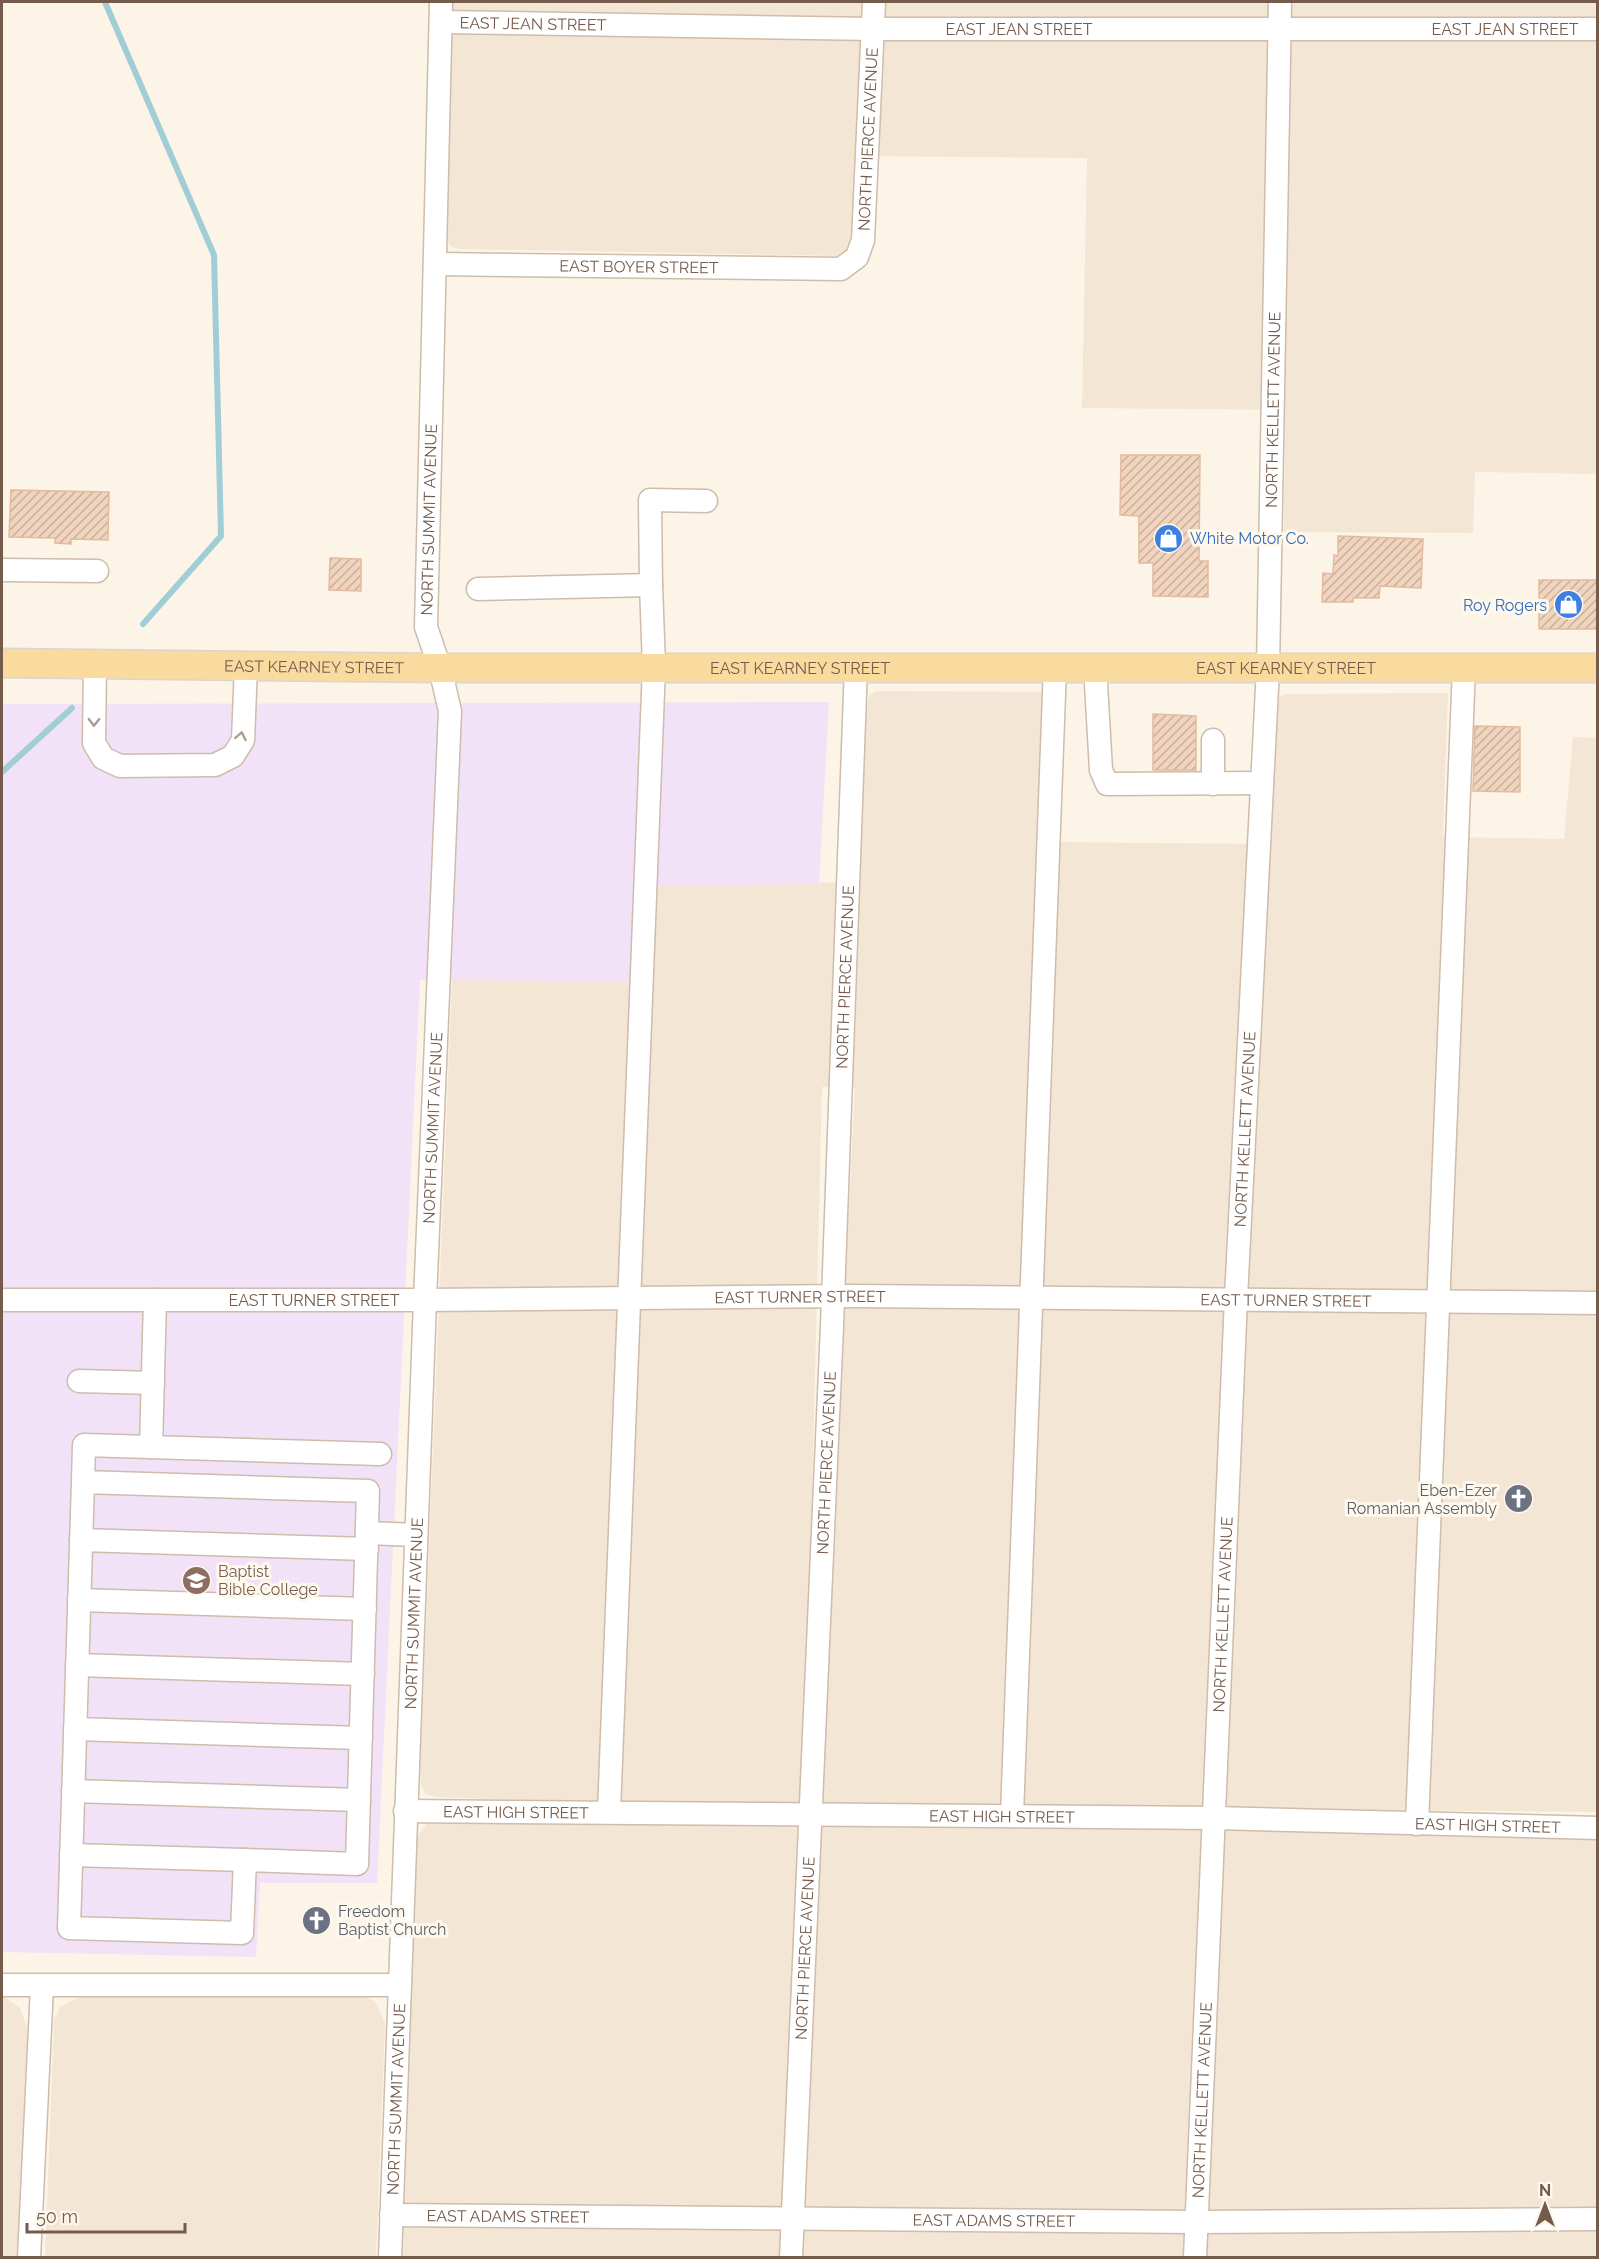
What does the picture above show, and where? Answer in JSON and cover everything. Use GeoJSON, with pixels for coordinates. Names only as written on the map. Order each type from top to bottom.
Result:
{"type":"FeatureCollection","features":[{"type":"Feature","properties":{"kind":"main road","name":"EAST KEARNEY STREET"},"geometry":{"type":"LineString","coordinates":[[2,663],[440,668],[856,666],[1598,668]]}},
{"type":"Feature","properties":{"kind":"street","name":"NORTH PIERCE AVENUE"},"geometry":{"type":"LineString","coordinates":[[841,269],[857,257],[863,240],[874,2]]}},
{"type":"Feature","properties":{"kind":"street","name":"NORTH KELLETT AVENUE"},"geometry":{"type":"LineString","coordinates":[[1195,2258],[1236,1298],[1268,668],[1281,2]]}},
{"type":"Feature","properties":{"kind":"street","name":"EAST JEAN STREET"},"geometry":{"type":"LineString","coordinates":[[441,12],[873,29],[1598,29]]}},
{"type":"Feature","properties":{"kind":"street","name":"NORTH SUMMIT AVENUE"},"geometry":{"type":"LineString","coordinates":[[390,2258],[424,1300],[450,711],[440,668],[426,627],[437,264],[441,12]]}},
{"type":"Feature","properties":{"kind":"street","name":"EAST BOYER STREET"},"geometry":{"type":"LineString","coordinates":[[437,264],[841,269]]}},
{"type":"Feature","properties":{"kind":"street"},"geometry":{"type":"LineString","coordinates":[[609,1812],[654,667],[650,500],[706,501]]}},
{"type":"Feature","properties":{"kind":"street"},"geometry":{"type":"LineString","coordinates":[[2,570],[98,572]]}},
{"type":"Feature","properties":{"kind":"street"},"geometry":{"type":"LineString","coordinates":[[478,589],[651,585]]}},
{"type":"Feature","properties":{"kind":"street"},"geometry":{"type":"LineString","coordinates":[[95,664],[94,743],[102,758],[120,766],[215,765],[233,756],[243,740],[246,666]]}},
{"type":"Feature","properties":{"kind":"street","name":"NORTH PIERCE AVENUE"},"geometry":{"type":"LineString","coordinates":[[791,2258],[834,1296],[856,666]]}},
{"type":"Feature","properties":{"kind":"street"},"geometry":{"type":"LineString","coordinates":[[1012,1815],[1029,1297],[1054,667]]}},
{"type":"Feature","properties":{"kind":"street"},"geometry":{"type":"LineString","coordinates":[[1095,667],[1101,770],[1107,784],[1262,783]]}},
{"type":"Feature","properties":{"kind":"street"},"geometry":{"type":"LineString","coordinates":[[1418,1824],[1464,668]]}},
{"type":"Feature","properties":{"kind":"street"},"geometry":{"type":"LineString","coordinates":[[1213,740],[1213,784]]}},
{"type":"Feature","properties":{"kind":"street","name":"EAST TURNER STREET"},"geometry":{"type":"LineString","coordinates":[[2,1300],[424,1300],[834,1296],[1598,1303]]}},
{"type":"Feature","properties":{"kind":"street"},"geometry":{"type":"LineString","coordinates":[[151,1447],[155,1300]]}},
{"type":"Feature","properties":{"kind":"street"},"geometry":{"type":"LineString","coordinates":[[79,1381],[153,1383]]}},
{"type":"Feature","properties":{"kind":"street"},"geometry":{"type":"LineString","coordinates":[[245,1860],[243,1933],[69,1928],[84,1445],[380,1454]]}},
{"type":"Feature","properties":{"kind":"street"},"geometry":{"type":"LineString","coordinates":[[71,1855],[357,1864],[368,1491],[83,1482]]}},
{"type":"Feature","properties":{"kind":"street"},"geometry":{"type":"LineString","coordinates":[[81,1540],[367,1541],[416,1535]]}},
{"type":"Feature","properties":{"kind":"street"},"geometry":{"type":"LineString","coordinates":[[79,1600],[365,1608]]}},
{"type":"Feature","properties":{"kind":"street"},"geometry":{"type":"LineString","coordinates":[[77,1665],[363,1674]]}},
{"type":"Feature","properties":{"kind":"street"},"geometry":{"type":"LineString","coordinates":[[75,1729],[361,1738]]}},
{"type":"Feature","properties":{"kind":"street"},"geometry":{"type":"LineString","coordinates":[[73,1791],[359,1800]]}},
{"type":"Feature","properties":{"kind":"street","name":"EAST HIGH STREET"},"geometry":{"type":"LineString","coordinates":[[405,1811],[810,1812],[1215,1818],[1598,1828]]}},
{"type":"Feature","properties":{"kind":"street"},"geometry":{"type":"LineString","coordinates":[[2,1984],[42,1986],[398,1985]]}},
{"type":"Feature","properties":{"kind":"street"},"geometry":{"type":"LineString","coordinates":[[29,2258],[42,1986]]}},
{"type":"Feature","properties":{"kind":"street","name":"EAST ADAMS STREET"},"geometry":{"type":"LineString","coordinates":[[392,2216],[1196,2222],[1598,2219]]}},
{"type":"Feature","properties":{"kind":"shaded area"},"geometry":{"type":"Polygon","coordinates":[[[452,2],[1597,2],[1597,474],[1475,472],[1473,533],[1284,532],[1285,410],[1082,408],[1087,158],[857,156],[853,240],[848,249],[839,256],[451,247],[446,239],[452,2]]]}},
{"type":"Feature","properties":{"kind":"shaded area"},"geometry":{"type":"Polygon","coordinates":[[[876,691],[1060,692],[1057,842],[1267,844],[1276,699],[1284,694],[1448,693],[1443,837],[1564,839],[1573,737],[1597,738],[1597,1812],[616,1803],[436,1797],[426,1794],[421,1785],[420,1772],[452,980],[639,981],[642,886],[859,882],[869,696],[876,691]],[[822,1087],[810,1580],[830,1580],[855,1088],[822,1087]]]}},
{"type":"Feature","properties":{"kind":"shaded area","name":"Baptist Bible College"},"geometry":{"type":"Polygon","coordinates":[[[829,702],[819,884],[642,886],[639,981],[420,980],[377,1883],[260,1883],[256,1957],[2,1952],[2,704],[829,702]]]}},
{"type":"Feature","properties":{"kind":"shaded area"},"geometry":{"type":"Polygon","coordinates":[[[454,1817],[1597,1835],[1597,2257],[400,2258],[413,1843],[426,1824],[454,1817]]]}},
{"type":"Feature","properties":{"kind":"shaded area"},"geometry":{"type":"Polygon","coordinates":[[[2,1995],[20,2008],[29,2033],[17,2257],[2,2257],[2,1995]]]}},
{"type":"Feature","properties":{"kind":"shaded area"},"geometry":{"type":"Polygon","coordinates":[[[81,1996],[363,1996],[375,2001],[385,2024],[376,2257],[45,2258],[54,2020],[60,2007],[81,1996]]]}},
{"type":"Feature","properties":{"kind":"building","name":"White Motor Co."},"geometry":{"type":"Polygon","coordinates":[[[1121,455],[1200,455],[1199,561],[1208,561],[1208,597],[1153,596],[1153,563],[1139,563],[1139,516],[1120,515],[1121,455]]]}},
{"type":"Feature","properties":{"kind":"building"},"geometry":{"type":"Polygon","coordinates":[[[11,490],[109,492],[108,540],[71,539],[71,544],[55,543],[55,538],[9,537],[11,490]]]}},
{"type":"Feature","properties":{"kind":"building"},"geometry":{"type":"Polygon","coordinates":[[[1338,536],[1423,539],[1421,588],[1380,586],[1379,598],[1353,598],[1353,602],[1322,602],[1323,573],[1333,574],[1334,555],[1338,556],[1338,536]]]}},
{"type":"Feature","properties":{"kind":"building"},"geometry":{"type":"Polygon","coordinates":[[[330,558],[361,559],[361,591],[329,590],[330,558]]]}},
{"type":"Feature","properties":{"kind":"building","name":"Roy Rogers"},"geometry":{"type":"Polygon","coordinates":[[[1539,580],[1598,580],[1598,629],[1539,629],[1539,580]]]}},
{"type":"Feature","properties":{"kind":"building"},"geometry":{"type":"Polygon","coordinates":[[[1153,714],[1196,716],[1196,770],[1153,770],[1153,714]]]}},
{"type":"Feature","properties":{"kind":"building"},"geometry":{"type":"Polygon","coordinates":[[[1475,726],[1520,727],[1520,792],[1473,791],[1475,726]]]}},
{"type":"Feature","properties":{"kind":"waterway"},"geometry":{"type":"LineString","coordinates":[[105,2],[214,255],[221,536],[143,624]]}},
{"type":"Feature","properties":{"kind":"waterway"},"geometry":{"type":"LineString","coordinates":[[2,772],[72,708]]}},
{"type":"Feature","properties":{"kind":"place","name":"White Motor Co."},"geometry":{"type":"Point","coordinates":[1169,538]}},
{"type":"Feature","properties":{"kind":"place","name":"Roy Rogers"},"geometry":{"type":"Point","coordinates":[1568,605]}},
{"type":"Feature","properties":{"kind":"place","name":"Eben-Ezer Romanian Assembly"},"geometry":{"type":"Point","coordinates":[1518,1499]}},
{"type":"Feature","properties":{"kind":"place","name":"Baptist Bible College"},"geometry":{"type":"Point","coordinates":[197,1580]}},
{"type":"Feature","properties":{"kind":"place","name":"Freedom Baptist Church"},"geometry":{"type":"Point","coordinates":[317,1920]}}]}
